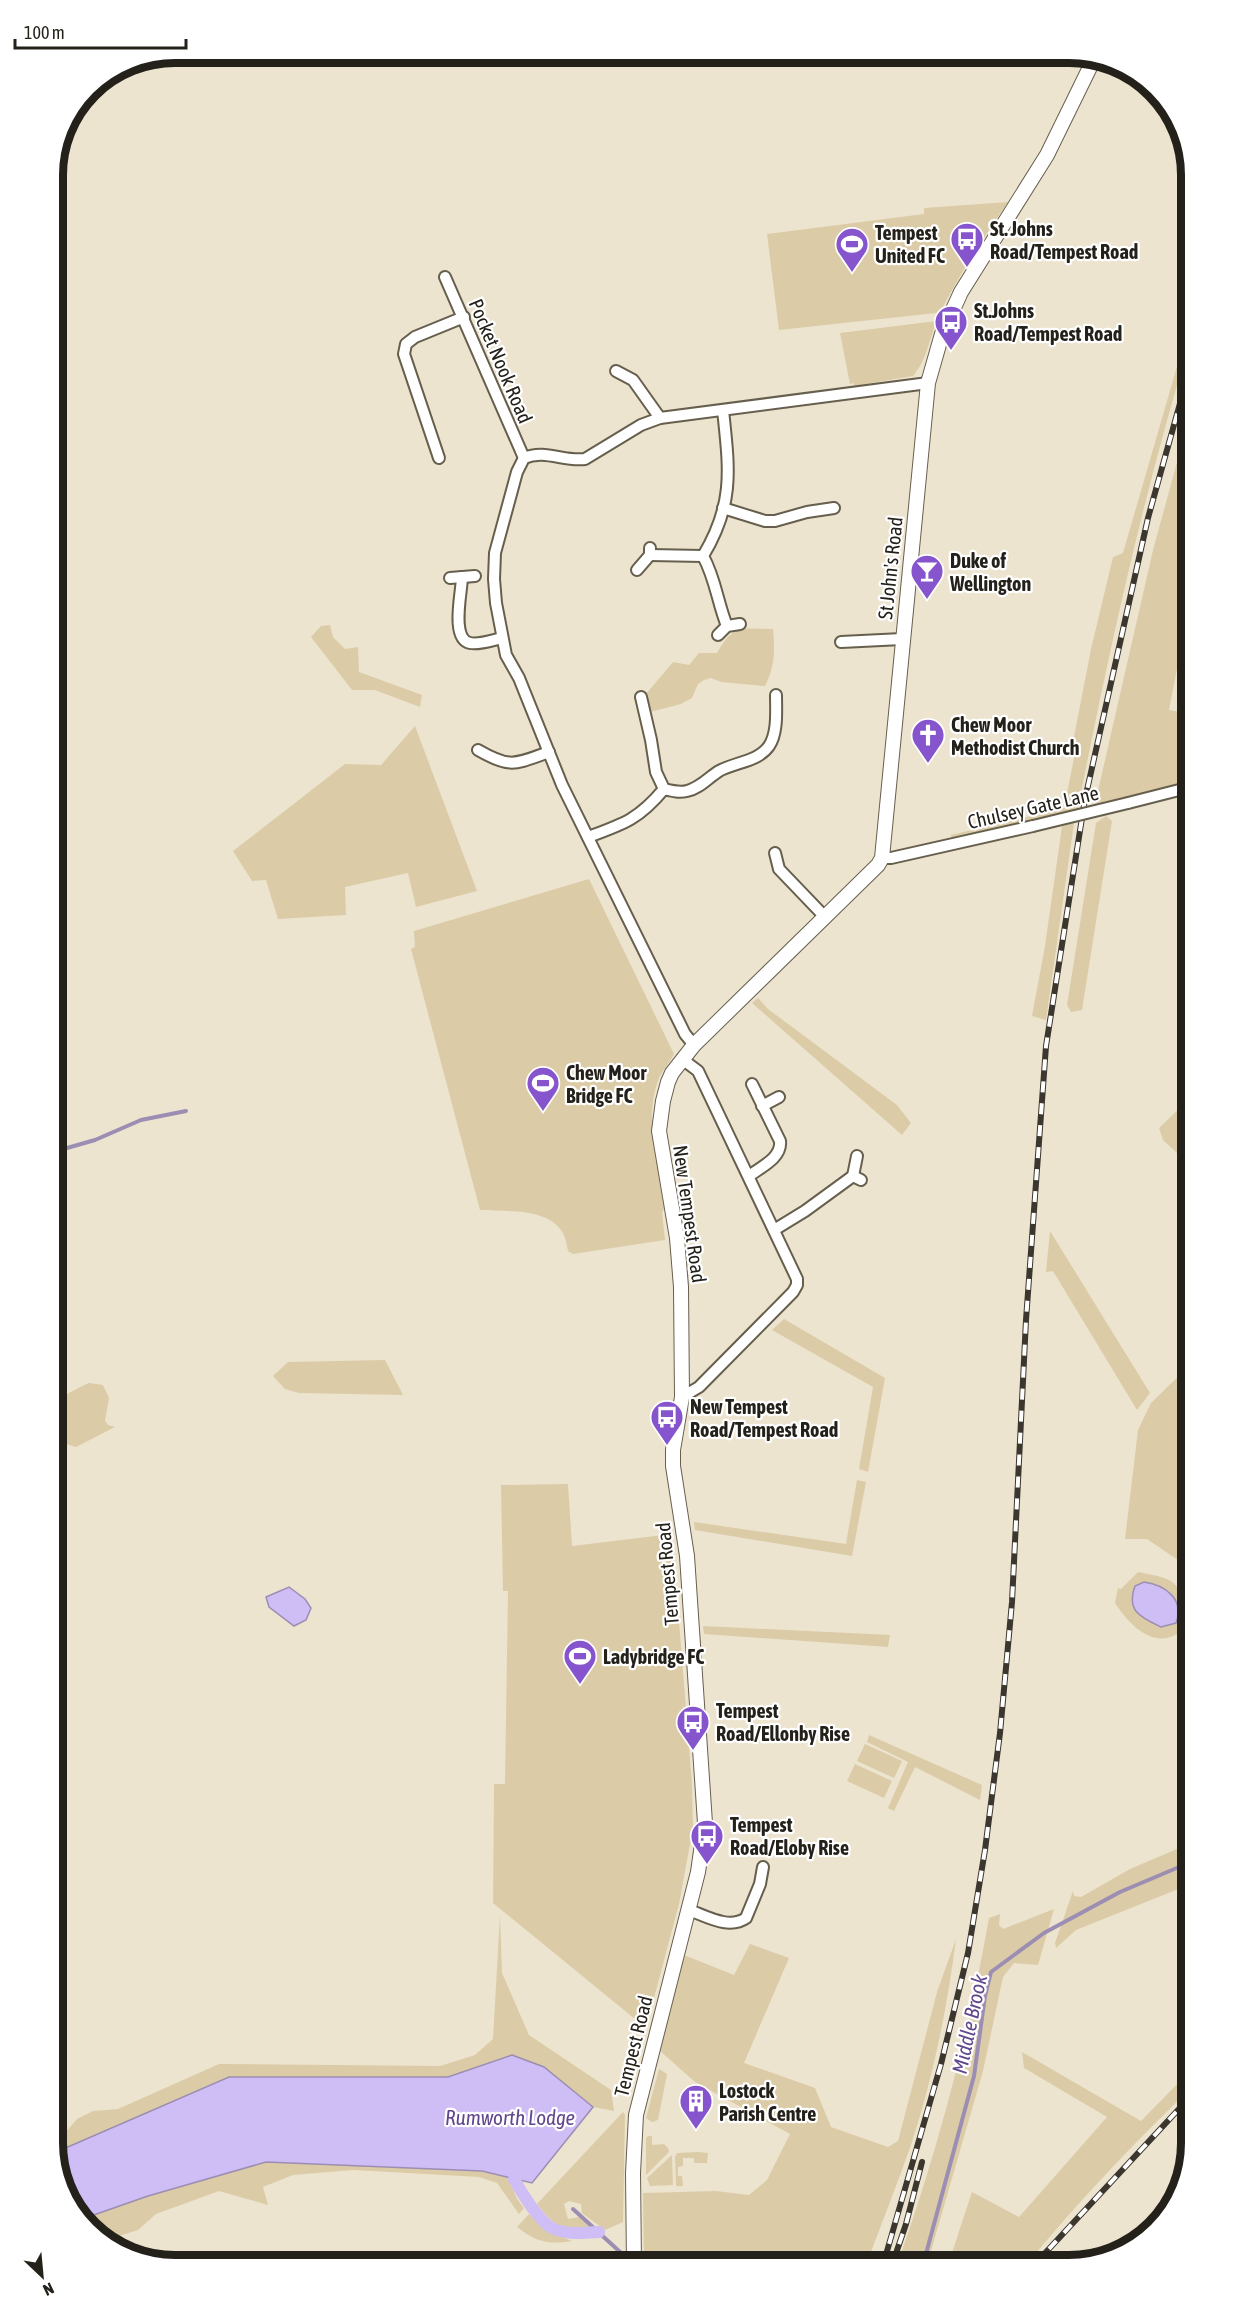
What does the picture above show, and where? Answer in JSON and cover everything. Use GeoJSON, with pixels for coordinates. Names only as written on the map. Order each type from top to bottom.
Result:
{"type":"FeatureCollection","features":[{"type":"Feature","properties":{"kind":"street","name":"St John's Road"},"geometry":{"type":"LineString","coordinates":[[882,858],[928,383],[942,334],[961,292],[1047,155],[1091,65]]}},
{"type":"Feature","properties":{"kind":"street","name":"Pocket Nook Road"},"geometry":{"type":"LineString","coordinates":[[445,277],[524,458]]}},
{"type":"Feature","properties":{"kind":"street"},"geometry":{"type":"LineString","coordinates":[[439,458],[404,354],[406,344],[415,337],[464,317]]}},
{"type":"Feature","properties":{"kind":"street"},"geometry":{"type":"LineString","coordinates":[[616,371],[633,381],[660,418]]}},
{"type":"Feature","properties":{"kind":"street"},"geometry":{"type":"LineString","coordinates":[[882,858],[878,865],[694,1045],[685,1034],[588,837],[549,752],[519,678],[506,655],[494,579],[495,554],[517,472],[524,458],[540,453],[578,460],[585,459],[641,425],[660,418],[928,383]]}},
{"type":"Feature","properties":{"kind":"street"},"geometry":{"type":"LineString","coordinates":[[703,556],[717,530],[729,471],[723,410]]}},
{"type":"Feature","properties":{"kind":"street"},"geometry":{"type":"LineString","coordinates":[[723,508],[765,521],[820,516],[834,508]]}},
{"type":"Feature","properties":{"kind":"street"},"geometry":{"type":"LineString","coordinates":[[637,570],[650,552],[703,556]]}},
{"type":"Feature","properties":{"kind":"street"},"geometry":{"type":"LineString","coordinates":[[703,556],[715,582],[727,626]]}},
{"type":"Feature","properties":{"kind":"street"},"geometry":{"type":"LineString","coordinates":[[475,576],[456,577],[459,631],[464,641],[471,644],[502,638]]}},
{"type":"Feature","properties":{"kind":"street"},"geometry":{"type":"LineString","coordinates":[[718,635],[727,626],[740,624]]}},
{"type":"Feature","properties":{"kind":"street"},"geometry":{"type":"LineString","coordinates":[[841,642],[902,639]]}},
{"type":"Feature","properties":{"kind":"street"},"geometry":{"type":"LineString","coordinates":[[664,789],[675,792],[692,790],[719,772],[759,755],[771,743],[776,695]]}},
{"type":"Feature","properties":{"kind":"street"},"geometry":{"type":"LineString","coordinates":[[641,697],[655,766],[664,789]]}},
{"type":"Feature","properties":{"kind":"street"},"geometry":{"type":"LineString","coordinates":[[478,750],[495,765],[513,764],[549,752]]}},
{"type":"Feature","properties":{"kind":"street"},"geometry":{"type":"LineString","coordinates":[[588,837],[627,823],[640,815],[664,789]]}},
{"type":"Feature","properties":{"kind":"street","name":"Chulsey Gate Lane"},"geometry":{"type":"LineString","coordinates":[[882,858],[891,858],[1034,826],[1181,790]]}},
{"type":"Feature","properties":{"kind":"street"},"geometry":{"type":"LineString","coordinates":[[775,853],[779,869],[825,917]]}},
{"type":"Feature","properties":{"kind":"street"},"geometry":{"type":"LineString","coordinates":[[766,868],[779,869]]}},
{"type":"Feature","properties":{"kind":"street","name":"New Tempest Road"},"geometry":{"type":"LineString","coordinates":[[682,1397],[681,1287],[677,1238],[659,1131],[668,1082],[694,1045]]}},
{"type":"Feature","properties":{"kind":"street"},"geometry":{"type":"LineString","coordinates":[[682,1059],[698,1071],[797,1279],[793,1292],[699,1387],[682,1397]]}},
{"type":"Feature","properties":{"kind":"street"},"geometry":{"type":"LineString","coordinates":[[749,1176],[777,1155],[781,1149],[780,1141],[752,1084]]}},
{"type":"Feature","properties":{"kind":"street"},"geometry":{"type":"LineString","coordinates":[[762,1106],[778,1097]]}},
{"type":"Feature","properties":{"kind":"street"},"geometry":{"type":"LineString","coordinates":[[774,1230],[857,1178],[857,1156]]}},
{"type":"Feature","properties":{"kind":"street","name":"Tempest Road"},"geometry":{"type":"LineString","coordinates":[[634,2255],[633,2173],[636,2115],[689,1910],[703,1845],[705,1798],[687,1556],[673,1466],[673,1450],[682,1397]]}},
{"type":"Feature","properties":{"kind":"street"},"geometry":{"type":"LineString","coordinates":[[689,1910],[724,1923],[734,1924],[741,1921],[746,1918],[760,1884],[763,1867]]}},
{"type":"Feature","properties":{"kind":"shaded area","name":"Tempest United FC"},"geometry":{"type":"Polygon","coordinates":[[[1008,202],[972,256],[948,298],[922,362],[913,376],[854,386],[854,383],[850,384],[840,333],[936,321],[936,313],[779,330],[767,234],[924,214],[924,208],[1008,202]]]}},
{"type":"Feature","properties":{"kind":"shaded area"},"geometry":{"type":"Polygon","coordinates":[[[1181,353],[1181,372],[1128,571],[1078,808],[952,841],[951,835],[1064,808],[1076,748],[1072,747],[1091,649],[1113,557],[1123,553],[1181,353]]]}},
{"type":"Feature","properties":{"kind":"shaded area"},"geometry":{"type":"Polygon","coordinates":[[[1181,448],[1181,648],[1169,710],[1181,712],[1181,784],[1095,804],[1153,550],[1181,448]]]}},
{"type":"Feature","properties":{"kind":"shaded area"},"geometry":{"type":"Polygon","coordinates":[[[330,625],[333,637],[345,649],[358,647],[359,672],[422,695],[420,707],[375,690],[352,690],[311,637],[321,626],[330,625]]]}},
{"type":"Feature","properties":{"kind":"shaded area"},"geometry":{"type":"Polygon","coordinates":[[[773,629],[774,658],[765,686],[721,682],[711,678],[698,684],[692,698],[681,704],[650,712],[646,694],[673,662],[689,665],[699,653],[717,653],[728,637],[739,630],[773,629]]]}},
{"type":"Feature","properties":{"kind":"shaded area"},"geometry":{"type":"Polygon","coordinates":[[[415,726],[477,891],[416,907],[408,873],[345,887],[346,915],[278,919],[266,880],[252,881],[233,851],[345,764],[381,765],[415,726]]]}},
{"type":"Feature","properties":{"kind":"shaded area"},"geometry":{"type":"Polygon","coordinates":[[[1106,816],[1112,821],[1082,1010],[1071,1012],[1067,1005],[1096,823],[1106,816]]]}},
{"type":"Feature","properties":{"kind":"shaded area"},"geometry":{"type":"Polygon","coordinates":[[[1074,823],[1046,1020],[1032,1016],[1045,946],[1062,826],[1074,823]]]}},
{"type":"Feature","properties":{"kind":"shaded area"},"geometry":{"type":"Polygon","coordinates":[[[589,879],[674,1054],[659,1078],[652,1110],[656,1158],[666,1206],[662,1212],[665,1240],[573,1254],[568,1251],[563,1233],[547,1219],[526,1212],[480,1210],[411,949],[415,947],[414,931],[589,879]]]}},
{"type":"Feature","properties":{"kind":"shaded area"},"geometry":{"type":"Polygon","coordinates":[[[758,998],[768,1009],[897,1105],[911,1123],[902,1135],[752,1003],[758,998]]]}},
{"type":"Feature","properties":{"kind":"shaded area"},"geometry":{"type":"Polygon","coordinates":[[[1181,1108],[1181,1157],[1163,1140],[1159,1128],[1181,1108]]]}},
{"type":"Feature","properties":{"kind":"shaded area"},"geometry":{"type":"Polygon","coordinates":[[[1050,1231],[1150,1393],[1137,1410],[1053,1271],[1046,1272],[1050,1231]]]}},
{"type":"Feature","properties":{"kind":"shaded area"},"geometry":{"type":"Polygon","coordinates":[[[784,1319],[885,1378],[868,1472],[859,1469],[873,1387],[772,1330],[784,1319]]]}},
{"type":"Feature","properties":{"kind":"shaded area"},"geometry":{"type":"Polygon","coordinates":[[[385,1360],[403,1395],[299,1393],[285,1389],[273,1376],[288,1362],[385,1360]]]}},
{"type":"Feature","properties":{"kind":"shaded area"},"geometry":{"type":"Polygon","coordinates":[[[1181,1374],[1181,1562],[1147,1539],[1125,1539],[1138,1430],[1151,1403],[1181,1374]]]}},
{"type":"Feature","properties":{"kind":"shaded area"},"geometry":{"type":"Polygon","coordinates":[[[89,1383],[103,1385],[109,1398],[105,1421],[108,1425],[115,1427],[76,1447],[63,1443],[63,1397],[89,1383]]]}},
{"type":"Feature","properties":{"kind":"shaded area"},"geometry":{"type":"Polygon","coordinates":[[[857,1480],[866,1482],[852,1556],[695,1530],[694,1522],[846,1544],[857,1480]]]}},
{"type":"Feature","properties":{"kind":"shaded area"},"geometry":{"type":"Polygon","coordinates":[[[568,1484],[572,1546],[672,1534],[692,1784],[693,1828],[679,1904],[646,2028],[493,1903],[494,1784],[505,1784],[508,1591],[503,1591],[501,1485],[568,1484]]]}},
{"type":"Feature","properties":{"kind":"shaded area"},"geometry":{"type":"Polygon","coordinates":[[[1138,1572],[1169,1580],[1181,1592],[1181,1632],[1159,1638],[1140,1631],[1115,1603],[1118,1588],[1121,1589],[1138,1572]]]}},
{"type":"Feature","properties":{"kind":"shaded area"},"geometry":{"type":"Polygon","coordinates":[[[703,1626],[890,1635],[888,1647],[704,1634],[703,1626]]]}},
{"type":"Feature","properties":{"kind":"shaded area"},"geometry":{"type":"Polygon","coordinates":[[[869,1735],[982,1785],[980,1800],[915,1767],[894,1811],[888,1808],[908,1762],[867,1742],[869,1735]]]}},
{"type":"Feature","properties":{"kind":"shaded area"},"geometry":{"type":"Polygon","coordinates":[[[865,1744],[902,1761],[894,1778],[857,1761],[865,1744]]]}},
{"type":"Feature","properties":{"kind":"shaded area"},"geometry":{"type":"Polygon","coordinates":[[[855,1764],[892,1781],[884,1798],[847,1781],[855,1764]]]}},
{"type":"Feature","properties":{"kind":"shaded area"},"geometry":{"type":"Polygon","coordinates":[[[1181,1847],[1181,1888],[1076,1930],[1056,1948],[1055,1943],[1073,1891],[1074,1896],[1081,1897],[1130,1869],[1181,1847]]]}},
{"type":"Feature","properties":{"kind":"shaded area"},"geometry":{"type":"Polygon","coordinates":[[[1054,1909],[1038,1965],[1014,1963],[1003,1977],[983,2071],[931,2251],[941,2255],[901,2255],[950,2094],[989,1918],[1000,1914],[999,1925],[1003,1929],[1054,1909]]]}},
{"type":"Feature","properties":{"kind":"shaded area"},"geometry":{"type":"Polygon","coordinates":[[[500,1915],[502,1973],[529,2035],[611,2090],[614,2111],[593,2107],[544,2067],[512,2055],[448,2077],[229,2077],[63,2149],[63,2134],[77,2119],[93,2111],[118,2109],[219,2064],[440,2066],[475,2055],[493,2039],[500,1915]]]}},
{"type":"Feature","properties":{"kind":"shaded area"},"geometry":{"type":"Polygon","coordinates":[[[956,1939],[933,2069],[911,2145],[870,2255],[644,2255],[643,2193],[716,2191],[749,2195],[767,2180],[790,2134],[695,2082],[659,2050],[684,1955],[734,1975],[750,1944],[789,1958],[744,2063],[815,2088],[831,2127],[888,2147],[898,2141],[937,1992],[956,1939]]]}},
{"type":"Feature","properties":{"kind":"shaded area"},"geometry":{"type":"Polygon","coordinates":[[[1022,2052],[1141,2121],[1181,2080],[1181,2098],[1106,2174],[1034,2255],[951,2255],[972,2192],[1019,2217],[1107,2117],[1024,2068],[1022,2052]]]}},
{"type":"Feature","properties":{"kind":"shaded area"},"geometry":{"type":"Polygon","coordinates":[[[659,2069],[667,2074],[658,2120],[652,2122],[646,2118],[659,2069]]]}},
{"type":"Feature","properties":{"kind":"shaded area"},"geometry":{"type":"Polygon","coordinates":[[[623,2112],[625,2115],[623,2222],[605,2230],[582,2213],[581,2204],[569,2201],[564,2204],[568,2219],[579,2217],[592,2229],[560,2226],[550,2219],[537,2204],[623,2112]]]}},
{"type":"Feature","properties":{"kind":"shaded area"},"geometry":{"type":"Polygon","coordinates":[[[652,2136],[652,2145],[664,2144],[669,2152],[646,2175],[646,2138],[652,2136]]]}},
{"type":"Feature","properties":{"kind":"shaded area"},"geometry":{"type":"Polygon","coordinates":[[[677,2153],[708,2153],[707,2163],[694,2163],[694,2158],[683,2158],[683,2166],[678,2167],[678,2176],[682,2176],[683,2186],[676,2186],[675,2157],[677,2153]]]}},
{"type":"Feature","properties":{"kind":"shaded area"},"geometry":{"type":"Polygon","coordinates":[[[672,2155],[673,2185],[650,2186],[647,2178],[672,2155]]]}},
{"type":"Feature","properties":{"kind":"shaded area"},"geometry":{"type":"Polygon","coordinates":[[[266,2162],[482,2171],[508,2177],[517,2199],[524,2208],[519,2214],[497,2183],[479,2177],[353,2170],[293,2175],[263,2187],[268,2205],[219,2191],[156,2214],[138,2230],[115,2237],[91,2216],[149,2195],[266,2162]]]}},
{"type":"Feature","properties":{"kind":"shaded area"},"geometry":{"type":"Polygon","coordinates":[[[529,2214],[545,2230],[572,2241],[556,2243],[543,2241],[524,2232],[517,2227],[529,2214]]]}},
{"type":"Feature","properties":{"kind":"water"},"geometry":{"type":"Polygon","coordinates":[[[1144,1582],[1166,1590],[1175,1600],[1178,1607],[1176,1623],[1161,1627],[1137,1612],[1132,1602],[1135,1586],[1144,1582]]]}},
{"type":"Feature","properties":{"kind":"water"},"geometry":{"type":"Polygon","coordinates":[[[289,1587],[305,1599],[311,1608],[306,1620],[294,1626],[269,1607],[266,1597],[289,1587]]]}},
{"type":"Feature","properties":{"kind":"water","name":"Rumworth Lodge"},"geometry":{"type":"Polygon","coordinates":[[[512,2055],[544,2067],[593,2107],[532,2183],[482,2171],[266,2162],[148,2196],[91,2216],[78,2199],[65,2165],[63,2149],[229,2077],[448,2077],[512,2055]]]}},
{"type":"Feature","properties":{"kind":"waterway"},"geometry":{"type":"LineString","coordinates":[[63,1149],[95,1140],[141,1120],[186,1111]]}},
{"type":"Feature","properties":{"kind":"waterway","name":"Middle Brook"},"geometry":{"type":"LineString","coordinates":[[925,2255],[974,2076],[985,1996],[991,1972],[1044,1933],[1120,1892],[1181,1866]]}},
{"type":"Feature","properties":{"kind":"waterway"},"geometry":{"type":"LineString","coordinates":[[514,2179],[536,2213],[552,2228],[569,2233],[599,2232]]}},
{"type":"Feature","properties":{"kind":"waterway"},"geometry":{"type":"LineString","coordinates":[[573,2209],[623,2255]]}},
{"type":"Feature","properties":{"kind":"railway"},"geometry":{"type":"LineString","coordinates":[[886,2255],[941,2064],[968,1953],[985,1850],[1000,1733],[1012,1602],[1026,1320],[1046,1046],[1085,799],[1148,518],[1181,400]]}},
{"type":"Feature","properties":{"kind":"railway"},"geometry":{"type":"LineString","coordinates":[[1043,2255],[1181,2107]]}},
{"type":"Feature","properties":{"kind":"railway"},"geometry":{"type":"LineString","coordinates":[[895,2255],[922,2162]]}},
{"type":"Feature","properties":{"kind":"place","name":"St. Johns Road/Tempest Road"},"geometry":{"type":"Point","coordinates":[967,268]}},
{"type":"Feature","properties":{"kind":"place","name":"Tempest United FC"},"geometry":{"type":"Point","coordinates":[852,273]}},
{"type":"Feature","properties":{"kind":"place","name":"St.Johns Road/Tempest Road"},"geometry":{"type":"Point","coordinates":[951,351]}},
{"type":"Feature","properties":{"kind":"place","name":"Duke of Wellington"},"geometry":{"type":"Point","coordinates":[927,600]}},
{"type":"Feature","properties":{"kind":"place","name":"Chew Moor Methodist Church"},"geometry":{"type":"Point","coordinates":[928,764]}},
{"type":"Feature","properties":{"kind":"place","name":"Chew Moor Bridge FC"},"geometry":{"type":"Point","coordinates":[543,1112]}},
{"type":"Feature","properties":{"kind":"place","name":"New Tempest Road/Tempest Road"},"geometry":{"type":"Point","coordinates":[667,1446]}},
{"type":"Feature","properties":{"kind":"place","name":"Ladybridge FC"},"geometry":{"type":"Point","coordinates":[580,1685]}},
{"type":"Feature","properties":{"kind":"place","name":"Tempest Road/Ellonby Rise"},"geometry":{"type":"Point","coordinates":[693,1751]}},
{"type":"Feature","properties":{"kind":"place","name":"Tempest Road/Eloby Rise"},"geometry":{"type":"Point","coordinates":[707,1865]}},
{"type":"Feature","properties":{"kind":"place","name":"Lostock Parish Centre"},"geometry":{"type":"Point","coordinates":[696,2130]}}]}
